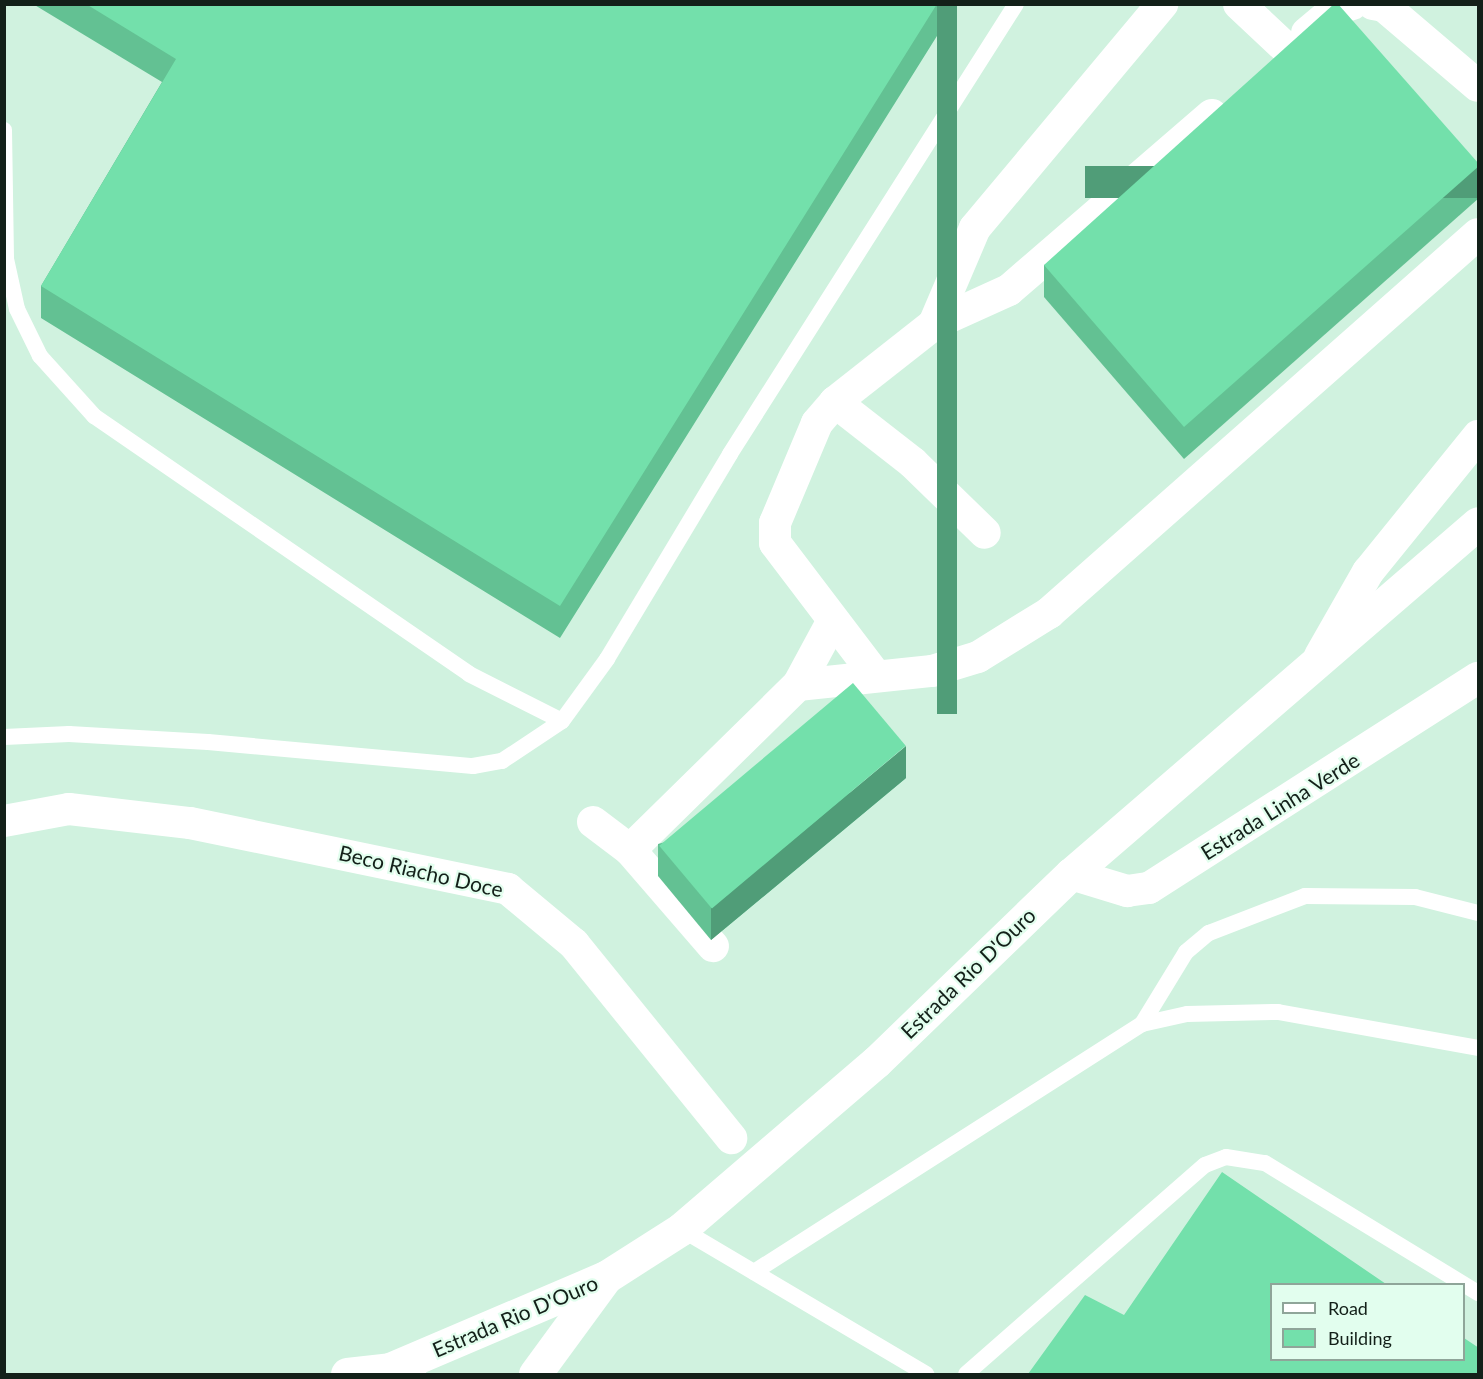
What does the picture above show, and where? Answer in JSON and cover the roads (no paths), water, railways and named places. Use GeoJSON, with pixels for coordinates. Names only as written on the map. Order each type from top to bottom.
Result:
{"type":"FeatureCollection","features":[{"type":"Feature","properties":{"kind":"street"},"geometry":{"type":"LineString","coordinates":[[934,324],[975,228],[1162,4]]}},
{"type":"Feature","properties":{"kind":"street"},"geometry":{"type":"LineString","coordinates":[[1239,4],[1287,49]]}},
{"type":"Feature","properties":{"kind":"street"},"geometry":{"type":"LineString","coordinates":[[1260,73],[1334,10],[1352,4]]}},
{"type":"Feature","properties":{"kind":"street"},"geometry":{"type":"LineString","coordinates":[[1373,4],[1384,6],[1479,86]]}},
{"type":"Feature","properties":{"kind":"street"},"geometry":{"type":"LineString","coordinates":[[876,676],[784,560],[775,543],[775,524],[809,439],[835,402],[934,324],[1009,290],[1233,97]]}},
{"type":"Feature","properties":{"kind":"street"},"geometry":{"type":"LineString","coordinates":[[798,685],[932,670],[978,657],[1049,613],[1479,234]]}},
{"type":"Feature","properties":{"kind":"street"},"geometry":{"type":"LineString","coordinates":[[835,402],[913,463],[985,533]]}},
{"type":"Feature","properties":{"kind":"street","name":"Estrada Rio D'Ouro"},"geometry":{"type":"LineString","coordinates":[[1320,657],[1368,572],[1479,436]]}},
{"type":"Feature","properties":{"kind":"street","name":"Estrada Rio D'Ouro"},"geometry":{"type":"LineString","coordinates":[[347,1374],[399,1372],[606,1277],[681,1229],[876,1062],[1071,874],[1320,657],[1479,523]]}},
{"type":"Feature","properties":{"kind":"street"},"geometry":{"type":"LineString","coordinates":[[630,850],[798,685],[832,622]]}},
{"type":"Feature","properties":{"kind":"street","name":"Estrada Linha Verde"},"geometry":{"type":"LineString","coordinates":[[1071,874],[1127,891],[1149,888],[1479,678]]}},
{"type":"Feature","properties":{"kind":"street","name":"Beco Riacho Doce"},"geometry":{"type":"LineString","coordinates":[[4,821],[69,809],[190,823],[508,889],[574,944],[731,1137]]}},
{"type":"Feature","properties":{"kind":"street"},"geometry":{"type":"LineString","coordinates":[[593,822],[630,850],[713,946]]}},
{"type":"Feature","properties":{"kind":"street","name":"Estrada Rio D'Ouro"},"geometry":{"type":"LineString","coordinates":[[535,1374],[606,1277]]}},
{"type":"Feature","properties":{"kind":"lane"},"geometry":{"type":"LineString","coordinates":[[4,737],[69,734],[196,741],[473,766],[501,761],[562,722],[607,659],[730,453],[1016,4]]}},
{"type":"Feature","properties":{"kind":"lane"},"geometry":{"type":"LineString","coordinates":[[4,130],[6,259],[17,309],[40,356],[94,416],[469,674],[562,722]]}},
{"type":"Feature","properties":{"kind":"lane"},"geometry":{"type":"LineString","coordinates":[[1142,1024],[1165,979],[1193,945],[1209,933],[1305,896],[1415,897],[1479,913]]}},
{"type":"Feature","properties":{"kind":"lane"},"geometry":{"type":"LineString","coordinates":[[754,1272],[1142,1024],[1211,1012],[1278,1012],[1479,1048]]}},
{"type":"Feature","properties":{"kind":"lane"},"geometry":{"type":"LineString","coordinates":[[966,1374],[1206,1165],[1226,1157],[1265,1163],[1463,1283]]}},
{"type":"Feature","properties":{"kind":"lane"},"geometry":{"type":"LineString","coordinates":[[681,1229],[926,1374]]}},
{"type":"Feature","properties":{"kind":"lane"},"geometry":{"type":"LineString","coordinates":[[1465,1284],[1479,1293]]}}]}
